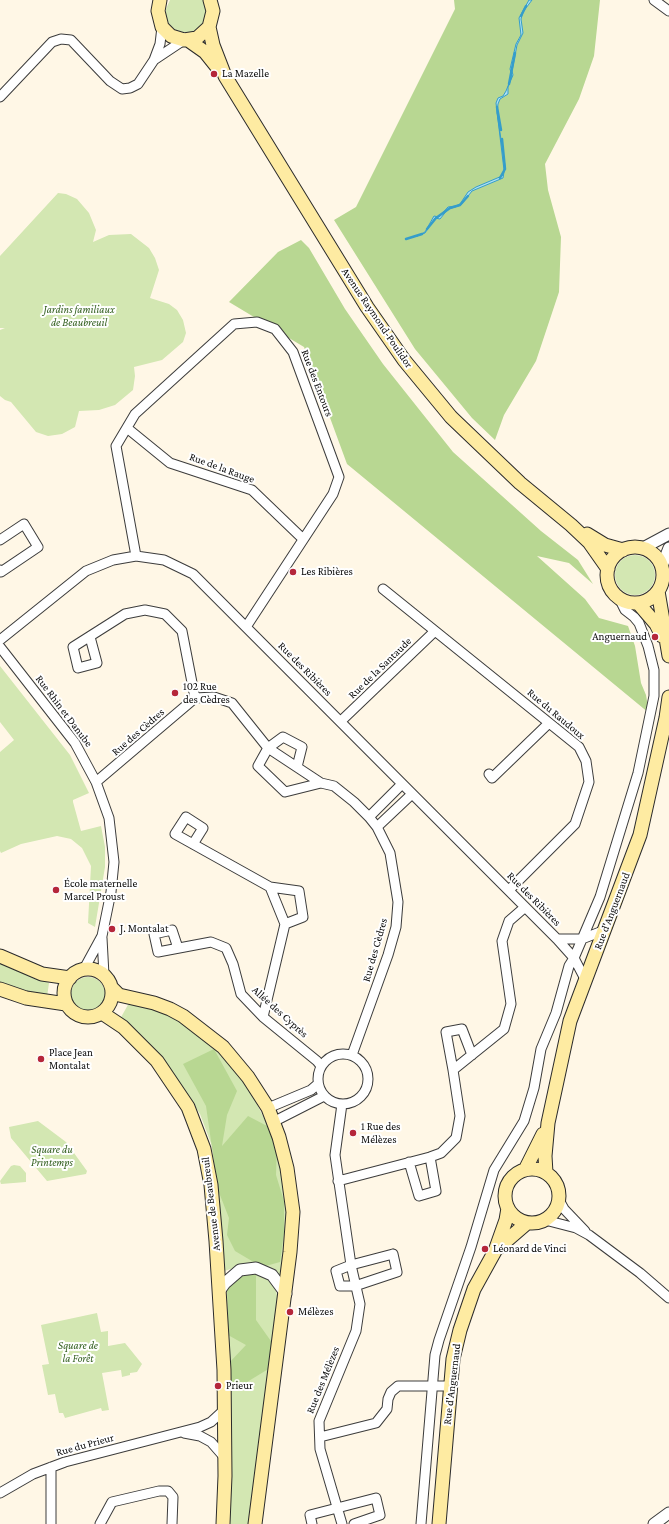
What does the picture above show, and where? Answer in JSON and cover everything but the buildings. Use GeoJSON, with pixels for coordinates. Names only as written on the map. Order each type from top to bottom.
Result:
{"type":"FeatureCollection","features":[{"type":"Feature","properties":{"kind":"main road"},"geometry":{"type":"LineString","coordinates":[[186,40],[197,38],[209,27],[213,11],[210,0]]}},
{"type":"Feature","properties":{"kind":"main road"},"geometry":{"type":"LineString","coordinates":[[159,1],[158,19],[162,27]]}},
{"type":"Feature","properties":{"kind":"main road","name":"Avenue Raymond-Poulidor"},"geometry":{"type":"LineString","coordinates":[[162,27],[171,36],[186,40],[205,52],[225,76],[367,307],[404,360],[451,416],[520,483],[571,525],[589,542],[608,569]]}},
{"type":"Feature","properties":{"kind":"main road","name":"Avenue Raymond-Poulidor"},"geometry":{"type":"LineString","coordinates":[[209,27],[213,45],[225,76]]}},
{"type":"Feature","properties":{"kind":"main road","name":"Avenue Raymond-Poulidor"},"geometry":{"type":"LineString","coordinates":[[571,525],[604,545],[623,550]]}},
{"type":"Feature","properties":{"kind":"main road"},"geometry":{"type":"LineString","coordinates":[[629,548],[644,548],[655,555],[662,566],[663,578],[658,591],[649,599],[638,603],[625,601],[619,598],[609,585],[608,569],[613,558],[623,550],[629,548]]}},
{"type":"Feature","properties":{"kind":"main road"},"geometry":{"type":"LineString","coordinates":[[658,591],[668,652]]}},
{"type":"Feature","properties":{"kind":"main road"},"geometry":{"type":"LineString","coordinates":[[638,603],[656,624],[668,652]]}},
{"type":"Feature","properties":{"kind":"main road","name":"Rue d'Anguernaud"},"geometry":{"type":"LineString","coordinates":[[546,1173],[544,1161],[548,1123],[570,1021],[640,835],[668,718],[669,697]]}},
{"type":"Feature","properties":{"kind":"main road"},"geometry":{"type":"LineString","coordinates":[[0,956],[42,974],[70,978]]}},
{"type":"Feature","properties":{"kind":"main road"},"geometry":{"type":"LineString","coordinates":[[66,1004],[64,990],[70,978],[76,972],[84,970],[98,971],[104,975],[112,988],[119,995],[154,1003],[183,1016],[223,1047],[248,1077],[268,1108],[274,1122],[288,1168],[293,1212],[286,1294],[255,1524]]}},
{"type":"Feature","properties":{"kind":"main road"},"geometry":{"type":"LineString","coordinates":[[0,989],[26,998],[66,1004],[75,1013],[88,1017],[102,1013],[111,1002],[112,988]]}},
{"type":"Feature","properties":{"kind":"main road","name":"Avenue de Beaubreuil"},"geometry":{"type":"LineString","coordinates":[[102,1013],[123,1027],[157,1061],[176,1088],[194,1118],[204,1149],[209,1171],[220,1290],[225,1458],[223,1524]]}},
{"type":"Feature","properties":{"kind":"main road","name":"Rue d'Anguernaud"},"geometry":{"type":"LineString","coordinates":[[439,1524],[450,1386],[460,1330],[474,1289],[495,1251],[506,1220],[508,1208],[505,1195],[507,1186],[517,1174],[525,1170],[548,1123]]}},
{"type":"Feature","properties":{"kind":"main road"},"geometry":{"type":"LineString","coordinates":[[508,1208],[515,1217],[527,1223],[540,1222],[555,1212],[559,1200],[558,1186],[553,1178],[539,1170],[525,1170]]}},
{"type":"Feature","properties":{"kind":"main road","name":"Rue d'Anguernaud"},"geometry":{"type":"LineString","coordinates":[[495,1251],[527,1223]]}},
{"type":"Feature","properties":{"kind":"street"},"geometry":{"type":"LineString","coordinates":[[654,0],[669,11]]}},
{"type":"Feature","properties":{"kind":"street"},"geometry":{"type":"LineString","coordinates":[[0,97],[52,42],[62,39],[71,40],[110,81],[122,89],[130,88],[138,84],[154,60],[160,44],[162,27]]}},
{"type":"Feature","properties":{"kind":"street"},"geometry":{"type":"LineString","coordinates":[[154,60],[186,40]]}},
{"type":"Feature","properties":{"kind":"street","name":"Rue des Entours"},"geometry":{"type":"LineString","coordinates":[[136,556],[116,446],[135,414],[234,324],[257,322],[275,329],[294,352],[339,477],[333,494],[246,627]]}},
{"type":"Feature","properties":{"kind":"street","name":"Rue de la Rauge"},"geometry":{"type":"LineString","coordinates":[[127,428],[170,463],[252,490],[303,539]]}},
{"type":"Feature","properties":{"kind":"street"},"geometry":{"type":"LineString","coordinates":[[0,540],[24,524],[38,547],[1,572],[0,570]]}},
{"type":"Feature","properties":{"kind":"street"},"geometry":{"type":"LineString","coordinates":[[644,548],[669,534]]}},
{"type":"Feature","properties":{"kind":"street"},"geometry":{"type":"LineString","coordinates":[[662,566],[669,548]]}},
{"type":"Feature","properties":{"kind":"street","name":"Rue des Ribières"},"geometry":{"type":"LineString","coordinates":[[0,640],[86,571],[113,560],[136,556],[164,560],[193,574],[508,890],[524,908],[557,939],[574,958],[585,979]]}},
{"type":"Feature","properties":{"kind":"street","name":"Rue du Raudoux"},"geometry":{"type":"LineString","coordinates":[[383,589],[579,747],[586,761],[589,782],[575,824],[552,849],[508,890]]}},
{"type":"Feature","properties":{"kind":"street"},"geometry":{"type":"LineString","coordinates":[[421,1524],[435,1355],[439,1340],[471,1247],[494,1170],[524,1121],[534,1088],[541,1049],[556,1013],[569,966],[574,958],[600,897],[638,773],[654,696],[654,670],[648,646],[639,624],[634,617],[625,610],[619,598]]}},
{"type":"Feature","properties":{"kind":"street"},"geometry":{"type":"LineString","coordinates":[[90,637],[125,614],[145,610],[165,614],[182,631],[195,698]]}},
{"type":"Feature","properties":{"kind":"street","name":"Rue de la Santaude"},"geometry":{"type":"LineString","coordinates":[[341,722],[435,631]]}},
{"type":"Feature","properties":{"kind":"street","name":"Rue Rhin et Danube"},"geometry":{"type":"LineString","coordinates":[[0,647],[75,743],[96,782],[109,818],[114,862],[111,892],[102,936],[104,975]]}},
{"type":"Feature","properties":{"kind":"street","name":"Rue des Cèdres"},"geometry":{"type":"LineString","coordinates":[[96,782],[195,698],[214,697],[232,703],[268,748],[321,782],[334,786],[354,802],[377,826],[390,853],[398,902],[396,928],[352,1055]]}},
{"type":"Feature","properties":{"kind":"street"},"geometry":{"type":"LineString","coordinates":[[489,774],[492,778],[549,723]]}},
{"type":"Feature","properties":{"kind":"street"},"geometry":{"type":"LineString","coordinates":[[297,767],[302,747],[283,737],[268,748],[258,766],[285,792],[321,782]]}},
{"type":"Feature","properties":{"kind":"street"},"geometry":{"type":"LineString","coordinates":[[368,817],[402,784]]}},
{"type":"Feature","properties":{"kind":"street"},"geometry":{"type":"LineString","coordinates":[[377,826],[412,794]]}},
{"type":"Feature","properties":{"kind":"street"},"geometry":{"type":"LineString","coordinates":[[193,844],[270,887],[298,891],[303,916],[285,924]]}},
{"type":"Feature","properties":{"kind":"street"},"geometry":{"type":"LineString","coordinates":[[263,1017],[285,924],[270,887]]}},
{"type":"Feature","properties":{"kind":"street"},"geometry":{"type":"LineString","coordinates":[[453,1070],[504,1029],[511,1004],[502,942],[509,921],[524,908]]}},
{"type":"Feature","properties":{"kind":"street","name":"Rue des Ribières"},"geometry":{"type":"LineString","coordinates":[[557,939],[582,939],[605,930]]}},
{"type":"Feature","properties":{"kind":"street","name":"Rue Rhin et Danube"},"geometry":{"type":"LineString","coordinates":[[84,970],[102,936]]}},
{"type":"Feature","properties":{"kind":"street","name":"Allée des Cyprès"},"geometry":{"type":"LineString","coordinates":[[178,948],[211,942],[226,948],[233,964],[241,994],[263,1017],[317,1060],[321,1066]]}},
{"type":"Feature","properties":{"kind":"street"},"geometry":{"type":"LineString","coordinates":[[338,1181],[441,1153],[456,1138],[460,1116],[446,1032],[462,1029],[472,1055]]}},
{"type":"Feature","properties":{"kind":"street"},"geometry":{"type":"LineString","coordinates":[[334,1055],[352,1055],[364,1065],[368,1072],[368,1084],[363,1095],[357,1100],[342,1104],[335,1103],[324,1096],[318,1084],[321,1066],[334,1055]]}},
{"type":"Feature","properties":{"kind":"street"},"geometry":{"type":"LineString","coordinates":[[268,1108],[311,1090],[318,1084]]}},
{"type":"Feature","properties":{"kind":"street"},"geometry":{"type":"LineString","coordinates":[[274,1122],[324,1096]]}},
{"type":"Feature","properties":{"kind":"street","name":"Rue des Mélèzes"},"geometry":{"type":"LineString","coordinates":[[342,1104],[335,1155],[351,1265],[360,1304],[356,1331],[320,1421],[320,1449],[342,1524]]}},
{"type":"Feature","properties":{"kind":"street"},"geometry":{"type":"LineString","coordinates":[[409,1162],[419,1196],[436,1191],[430,1157]]}},
{"type":"Feature","properties":{"kind":"street"},"geometry":{"type":"LineString","coordinates":[[559,1200],[564,1209],[589,1235]]}},
{"type":"Feature","properties":{"kind":"street"},"geometry":{"type":"LineString","coordinates":[[545,1220],[576,1228],[589,1235],[640,1273],[669,1298]]}},
{"type":"Feature","properties":{"kind":"street"},"geometry":{"type":"LineString","coordinates":[[393,1254],[397,1272],[355,1286],[340,1286],[336,1271],[351,1265],[393,1254]]}},
{"type":"Feature","properties":{"kind":"street"},"geometry":{"type":"LineString","coordinates":[[220,1290],[225,1283],[240,1270],[256,1268],[272,1275],[286,1294]]}},
{"type":"Feature","properties":{"kind":"street"},"geometry":{"type":"LineString","coordinates":[[320,1437],[376,1423],[387,1409],[391,1392],[398,1386],[450,1386]]}},
{"type":"Feature","properties":{"kind":"street","name":"Rue du Prieur"},"geometry":{"type":"LineString","coordinates":[[0,1493],[33,1474],[65,1462],[200,1428],[211,1422],[224,1410]]}},
{"type":"Feature","properties":{"kind":"street","name":"Rue du Prieur"},"geometry":{"type":"LineString","coordinates":[[181,1433],[200,1436],[211,1442],[225,1458]]}},
{"type":"Feature","properties":{"kind":"street"},"geometry":{"type":"LineString","coordinates":[[51,1467],[51,1524]]}},
{"type":"Feature","properties":{"kind":"street"},"geometry":{"type":"LineString","coordinates":[[100,1524],[112,1502],[159,1491],[168,1491],[173,1497],[172,1524]]}},
{"type":"Feature","properties":{"kind":"street"},"geometry":{"type":"LineString","coordinates":[[312,1524],[310,1515],[376,1498],[380,1515],[354,1524]]}},
{"type":"Feature","properties":{"kind":"street"},"geometry":{"type":"LineString","coordinates":[[654,1524],[669,1513]]}},
{"type":"Feature","properties":{"kind":"green space"},"geometry":{"type":"Polygon","coordinates":[[[170,0],[203,0],[206,8],[204,23],[198,29],[191,32],[175,30],[169,24],[166,17],[166,9],[170,0]]]}},
{"type":"Feature","properties":{"kind":"green space"},"geometry":{"type":"Polygon","coordinates":[[[454,0],[600,0],[594,56],[579,99],[545,164],[548,190],[561,237],[559,292],[536,361],[504,415],[495,440],[472,418],[415,349],[334,220],[356,207],[455,9],[454,0]]]}},
{"type":"Feature","properties":{"kind":"green space","name":"Jardins familiaux de Beaubreuil"},"geometry":{"type":"Polygon","coordinates":[[[58,193],[66,194],[77,199],[89,213],[96,230],[93,242],[109,235],[131,234],[149,248],[155,258],[159,270],[150,298],[169,304],[177,310],[183,320],[186,333],[183,342],[162,360],[134,367],[135,376],[133,390],[115,405],[99,410],[79,411],[75,427],[62,434],[48,436],[36,432],[11,402],[0,396],[0,330],[5,328],[0,328],[0,256],[58,193]]]}},
{"type":"Feature","properties":{"kind":"green space"},"geometry":{"type":"Polygon","coordinates":[[[301,240],[309,248],[345,309],[383,364],[453,452],[541,531],[578,560],[593,584],[569,563],[537,556],[585,599],[599,618],[628,626],[635,646],[641,683],[646,695],[649,713],[347,464],[304,347],[229,302],[278,252],[301,240]]]}},
{"type":"Feature","properties":{"kind":"green space"},"geometry":{"type":"Polygon","coordinates":[[[639,555],[646,558],[652,564],[655,575],[654,583],[646,592],[639,595],[631,595],[624,592],[616,583],[615,571],[618,564],[627,556],[639,555]]]}},
{"type":"Feature","properties":{"kind":"green space"},"geometry":{"type":"Polygon","coordinates":[[[0,666],[70,755],[89,793],[73,800],[73,802],[81,831],[101,826],[105,847],[105,867],[95,927],[88,923],[91,866],[82,848],[71,839],[57,836],[21,844],[1,853],[0,851],[0,752],[14,740],[0,722],[0,666]]]}},
{"type":"Feature","properties":{"kind":"green space"},"geometry":{"type":"Polygon","coordinates":[[[0,962],[49,983],[47,997],[0,984],[0,962]]]}},
{"type":"Feature","properties":{"kind":"green space"},"geometry":{"type":"Polygon","coordinates":[[[85,977],[91,977],[95,978],[102,984],[105,994],[104,1001],[98,1008],[91,1011],[85,1011],[81,1010],[74,1004],[71,997],[71,991],[72,987],[78,980],[85,977]]]}},
{"type":"Feature","properties":{"kind":"green space"},"geometry":{"type":"Polygon","coordinates":[[[129,1003],[158,1010],[177,1018],[211,1043],[243,1079],[254,1098],[277,1145],[287,1199],[287,1231],[281,1282],[245,1265],[224,1271],[218,1190],[212,1146],[200,1114],[177,1079],[152,1048],[120,1019],[129,1003]]]}},
{"type":"Feature","properties":{"kind":"green space"},"geometry":{"type":"Polygon","coordinates":[[[214,1049],[237,1091],[227,1115],[222,1146],[248,1116],[269,1127],[277,1145],[276,1175],[284,1201],[284,1232],[280,1262],[262,1267],[235,1251],[227,1235],[229,1218],[218,1190],[206,1106],[183,1064],[214,1049]]]}},
{"type":"Feature","properties":{"kind":"green space","name":"Square du Printemps"},"geometry":{"type":"Polygon","coordinates":[[[38,1121],[66,1142],[87,1171],[86,1174],[47,1181],[11,1138],[9,1127],[38,1121]]]}},
{"type":"Feature","properties":{"kind":"green space"},"geometry":{"type":"Polygon","coordinates":[[[11,1166],[20,1166],[26,1173],[26,1182],[1,1184],[0,1181],[11,1166]]]}},
{"type":"Feature","properties":{"kind":"green space"},"geometry":{"type":"Polygon","coordinates":[[[256,1272],[272,1282],[279,1304],[250,1524],[228,1524],[230,1457],[227,1286],[256,1272]]]}},
{"type":"Feature","properties":{"kind":"green space"},"geometry":{"type":"Polygon","coordinates":[[[256,1272],[256,1320],[273,1344],[270,1368],[229,1393],[229,1363],[246,1345],[228,1335],[227,1286],[240,1275],[256,1272]]]}},
{"type":"Feature","properties":{"kind":"green space","name":"Square de la Forêt"},"geometry":{"type":"Polygon","coordinates":[[[97,1313],[101,1332],[108,1331],[108,1346],[125,1343],[142,1364],[137,1372],[130,1373],[130,1375],[122,1377],[121,1370],[102,1373],[109,1410],[102,1411],[101,1408],[65,1418],[63,1413],[59,1413],[55,1394],[48,1395],[42,1365],[49,1364],[41,1325],[97,1313]]]}},
{"type":"Feature","properties":{"kind":"water"},"geometry":{"type":"Polygon","coordinates":[[[529,0],[532,0],[523,12],[521,19],[523,33],[517,45],[512,71],[513,75],[508,87],[508,94],[500,99],[497,112],[496,103],[498,98],[503,96],[512,76],[510,69],[516,44],[521,35],[519,18],[529,0]]]}},
{"type":"Feature","properties":{"kind":"water"},"geometry":{"type":"Polygon","coordinates":[[[498,119],[505,166],[503,178],[472,191],[461,205],[448,209],[440,219],[435,218],[425,233],[417,236],[425,232],[434,216],[439,217],[448,207],[460,204],[468,192],[502,176],[504,170],[498,119]]]}},
{"type":"Feature","properties":{"kind":"waterway"},"geometry":{"type":"LineString","coordinates":[[521,16],[526,6]]}},
{"type":"Feature","properties":{"kind":"waterway"},"geometry":{"type":"LineString","coordinates":[[509,84],[515,53]]}},
{"type":"Feature","properties":{"kind":"waterway"},"geometry":{"type":"LineString","coordinates":[[497,107],[501,130]]}},
{"type":"Feature","properties":{"kind":"waterway"},"geometry":{"type":"LineString","coordinates":[[500,178],[505,169],[502,139]]}},
{"type":"Feature","properties":{"kind":"waterway"},"geometry":{"type":"LineString","coordinates":[[427,229],[436,218],[450,208],[460,205],[468,196]]}},
{"type":"Feature","properties":{"kind":"waterway"},"geometry":{"type":"LineString","coordinates":[[406,239],[422,234]]}},
{"type":"Feature","properties":{"kind":"place","name":"La Mazelle"},"geometry":{"type":"Point","coordinates":[214,74]}},
{"type":"Feature","properties":{"kind":"place","name":"Les Ribières"},"geometry":{"type":"Point","coordinates":[293,572]}},
{"type":"Feature","properties":{"kind":"place","name":"Anguernaud"},"geometry":{"type":"Point","coordinates":[655,637]}},
{"type":"Feature","properties":{"kind":"place","name":"102 Rue des Cèdres"},"geometry":{"type":"Point","coordinates":[175,693]}},
{"type":"Feature","properties":{"kind":"place","name":"École maternelle Marcel Proust"},"geometry":{"type":"Point","coordinates":[56,890]}},
{"type":"Feature","properties":{"kind":"place","name":"J. Montalat"},"geometry":{"type":"Point","coordinates":[112,929]}},
{"type":"Feature","properties":{"kind":"place","name":"Place Jean Montalat"},"geometry":{"type":"Point","coordinates":[41,1059]}},
{"type":"Feature","properties":{"kind":"place","name":"1 Rue des Mélèzes"},"geometry":{"type":"Point","coordinates":[353,1133]}},
{"type":"Feature","properties":{"kind":"place","name":"Léonard de Vinci"},"geometry":{"type":"Point","coordinates":[485,1249]}},
{"type":"Feature","properties":{"kind":"place","name":"Mélèzes"},"geometry":{"type":"Point","coordinates":[290,1312]}},
{"type":"Feature","properties":{"kind":"place","name":"Prieur"},"geometry":{"type":"Point","coordinates":[218,1386]}}]}
